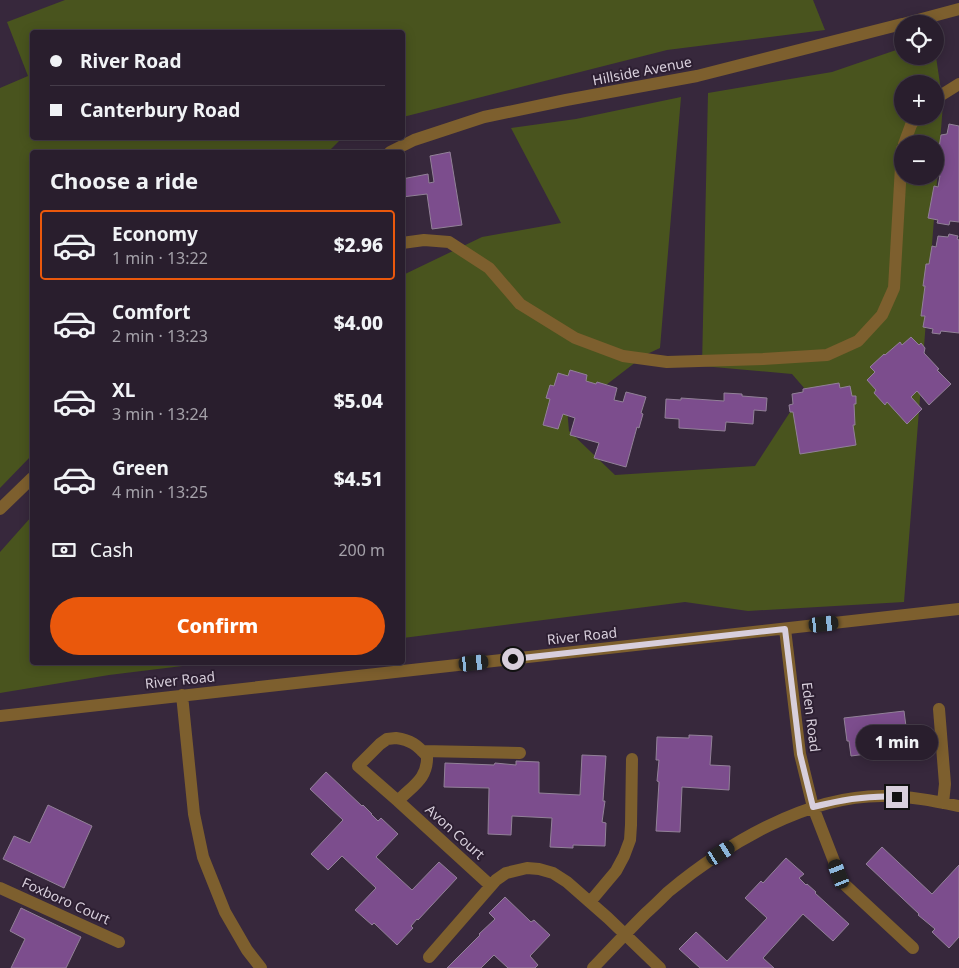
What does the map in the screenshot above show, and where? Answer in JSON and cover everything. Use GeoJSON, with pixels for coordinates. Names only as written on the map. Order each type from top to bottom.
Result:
{"type":"FeatureCollection","features":[{"type":"Feature","properties":{"kind":"street","name":"Hillside Avenue"},"geometry":{"type":"LineString","coordinates":[[937,15],[959,9]]}},
{"type":"Feature","properties":{"kind":"street","name":"Hillside Avenue"},"geometry":{"type":"LineString","coordinates":[[394,150],[414,140],[484,117],[697,76],[894,26]]}},
{"type":"Feature","properties":{"kind":"street"},"geometry":{"type":"LineString","coordinates":[[944,93],[959,84]]}},
{"type":"Feature","properties":{"kind":"street"},"geometry":{"type":"LineString","coordinates":[[405,243],[424,240],[450,242],[489,268],[520,304],[575,338],[623,356],[667,362],[827,355],[858,341],[882,315],[894,288],[900,185]]}},
{"type":"Feature","properties":{"kind":"street"},"geometry":{"type":"LineString","coordinates":[[0,509],[30,480]]}},
{"type":"Feature","properties":{"kind":"street","name":"River Road"},"geometry":{"type":"LineString","coordinates":[[0,716],[959,609]]}},
{"type":"Feature","properties":{"kind":"street","name":"Eden Road"},"geometry":{"type":"LineString","coordinates":[[785,629],[800,754],[813,807],[839,874],[844,884],[913,948]]}},
{"type":"Feature","properties":{"kind":"street"},"geometry":{"type":"LineString","coordinates":[[182,695],[194,814],[203,857],[225,912],[247,950],[262,968]]}},
{"type":"Feature","properties":{"kind":"street"},"geometry":{"type":"LineString","coordinates":[[939,709],[945,784],[943,803]]}},
{"type":"Feature","properties":{"kind":"street","name":"Avon Court"},"geometry":{"type":"LineString","coordinates":[[422,751],[415,744],[405,739],[387,740],[380,744],[358,766],[491,886]]}},
{"type":"Feature","properties":{"kind":"street"},"geometry":{"type":"LineString","coordinates":[[422,751],[520,753]]}},
{"type":"Feature","properties":{"kind":"street"},"geometry":{"type":"LineString","coordinates":[[398,801],[418,783],[424,774],[427,756],[422,751]]}},
{"type":"Feature","properties":{"kind":"street"},"geometry":{"type":"LineString","coordinates":[[590,902],[616,871],[630,840],[632,759]]}},
{"type":"Feature","properties":{"kind":"street"},"geometry":{"type":"LineString","coordinates":[[593,968],[668,893],[707,862],[750,836],[793,815],[813,807],[839,801],[882,796],[912,797],[959,806]]}},
{"type":"Feature","properties":{"kind":"street"},"geometry":{"type":"LineString","coordinates":[[429,957],[496,880],[506,872],[527,868],[553,872],[567,882],[660,968]]}},
{"type":"Feature","properties":{"kind":"street","name":"Foxboro Court"},"geometry":{"type":"LineString","coordinates":[[0,888],[119,942]]}},
{"type":"Feature","properties":{"kind":"green space"},"geometry":{"type":"Polygon","coordinates":[[[65,0],[813,0],[825,30],[667,50],[405,116],[405,30],[30,30],[30,140],[340,140],[330,150],[30,150],[30,457],[0,488],[0,88],[28,76],[7,22],[65,0]]]}},
{"type":"Feature","properties":{"kind":"green space"},"geometry":{"type":"Polygon","coordinates":[[[894,51],[894,65],[937,65],[939,75],[894,75],[894,125],[941,125],[941,135],[894,135],[894,185],[937,185],[904,602],[748,611],[685,602],[405,638],[405,274],[482,237],[561,223],[511,128],[576,119],[681,97],[660,348],[645,355],[606,385],[566,396],[569,431],[615,475],[755,466],[805,389],[792,374],[702,366],[708,93],[832,72],[894,51]]]}},
{"type":"Feature","properties":{"kind":"green space"},"geometry":{"type":"Polygon","coordinates":[[[30,518],[30,665],[191,665],[109,675],[0,693],[0,552],[30,518]]]}},
{"type":"Feature","properties":{"kind":"building"},"geometry":{"type":"Polygon","coordinates":[[[949,124],[959,126],[959,222],[950,221],[949,225],[937,223],[938,220],[928,218],[934,186],[944,185],[944,135],[941,135],[947,134],[949,124]]]}},
{"type":"Feature","properties":{"kind":"building"},"geometry":{"type":"Polygon","coordinates":[[[450,152],[462,225],[432,229],[427,194],[405,197],[405,178],[428,174],[429,183],[434,182],[430,156],[450,152]]]}},
{"type":"Feature","properties":{"kind":"building"},"geometry":{"type":"Polygon","coordinates":[[[949,234],[958,236],[957,239],[959,240],[959,333],[941,331],[940,334],[932,333],[933,329],[923,327],[925,316],[921,316],[926,264],[929,264],[932,246],[936,247],[938,236],[948,237],[949,234]]]}},
{"type":"Feature","properties":{"kind":"building"},"geometry":{"type":"Polygon","coordinates":[[[911,337],[919,345],[921,343],[925,348],[924,353],[951,384],[929,405],[917,391],[911,397],[922,409],[907,424],[887,402],[885,405],[874,393],[876,390],[867,380],[875,372],[870,367],[900,342],[902,345],[911,337]]]}},
{"type":"Feature","properties":{"kind":"building"},"geometry":{"type":"Polygon","coordinates":[[[570,370],[587,375],[586,381],[617,388],[614,400],[623,402],[626,392],[646,397],[639,428],[637,427],[626,467],[594,458],[599,443],[570,435],[575,418],[563,414],[558,429],[543,425],[550,399],[546,398],[550,385],[554,386],[558,373],[568,376],[570,370]]]}},
{"type":"Feature","properties":{"kind":"building"},"geometry":{"type":"Polygon","coordinates":[[[839,383],[840,388],[850,386],[852,396],[856,396],[856,404],[854,404],[855,425],[853,425],[856,445],[800,454],[793,412],[790,412],[789,405],[793,404],[792,394],[803,392],[803,389],[839,383]]]}},
{"type":"Feature","properties":{"kind":"building"},"geometry":{"type":"Polygon","coordinates":[[[724,393],[767,398],[766,411],[754,410],[753,424],[726,422],[725,431],[679,428],[679,419],[665,418],[666,399],[681,400],[681,398],[724,401],[724,393]]]}},
{"type":"Feature","properties":{"kind":"building"},"geometry":{"type":"Polygon","coordinates":[[[904,711],[907,734],[873,738],[875,753],[851,756],[844,718],[904,711]]]}},
{"type":"Feature","properties":{"kind":"building"},"geometry":{"type":"Polygon","coordinates":[[[689,735],[712,736],[710,765],[730,766],[729,790],[682,787],[680,832],[656,831],[659,782],[657,781],[659,760],[656,760],[657,737],[689,738],[689,735]]]}},
{"type":"Feature","properties":{"kind":"building"},"geometry":{"type":"Polygon","coordinates":[[[582,755],[606,756],[603,801],[605,801],[602,822],[606,823],[605,846],[573,845],[573,848],[550,847],[552,818],[512,816],[511,835],[488,834],[489,788],[444,787],[445,763],[516,765],[516,761],[539,762],[539,793],[580,795],[582,755]]]}},
{"type":"Feature","properties":{"kind":"building"},"geometry":{"type":"Polygon","coordinates":[[[326,772],[378,821],[381,818],[398,834],[376,857],[412,890],[439,862],[457,878],[417,919],[411,926],[413,928],[397,945],[374,923],[372,925],[355,910],[376,888],[342,856],[328,870],[311,854],[343,820],[310,789],[326,772]]]}},
{"type":"Feature","properties":{"kind":"building"},"geometry":{"type":"Polygon","coordinates":[[[48,805],[92,826],[64,888],[3,859],[14,836],[30,843],[48,805]]]}},
{"type":"Feature","properties":{"kind":"building"},"geometry":{"type":"Polygon","coordinates":[[[882,847],[932,894],[959,865],[959,937],[949,948],[932,932],[935,929],[866,864],[882,847]]]}},
{"type":"Feature","properties":{"kind":"building"},"geometry":{"type":"Polygon","coordinates":[[[786,858],[804,874],[799,878],[849,924],[833,941],[803,914],[763,958],[774,968],[700,968],[679,949],[696,932],[727,961],[767,918],[745,898],[761,881],[763,883],[786,858]]]}},
{"type":"Feature","properties":{"kind":"building"},"geometry":{"type":"Polygon","coordinates":[[[505,897],[531,922],[534,920],[550,935],[530,956],[538,965],[535,968],[508,968],[494,955],[481,968],[447,968],[495,919],[489,913],[505,897]]]}},
{"type":"Feature","properties":{"kind":"building"},"geometry":{"type":"Polygon","coordinates":[[[21,908],[81,937],[66,968],[11,968],[25,939],[10,931],[21,908]]]}},
{"type":"Feature","properties":{"kind":"route"},"geometry":{"type":"LineString","coordinates":[[513,659],[785,629],[800,754],[813,807],[864,797],[897,797]]}}]}
